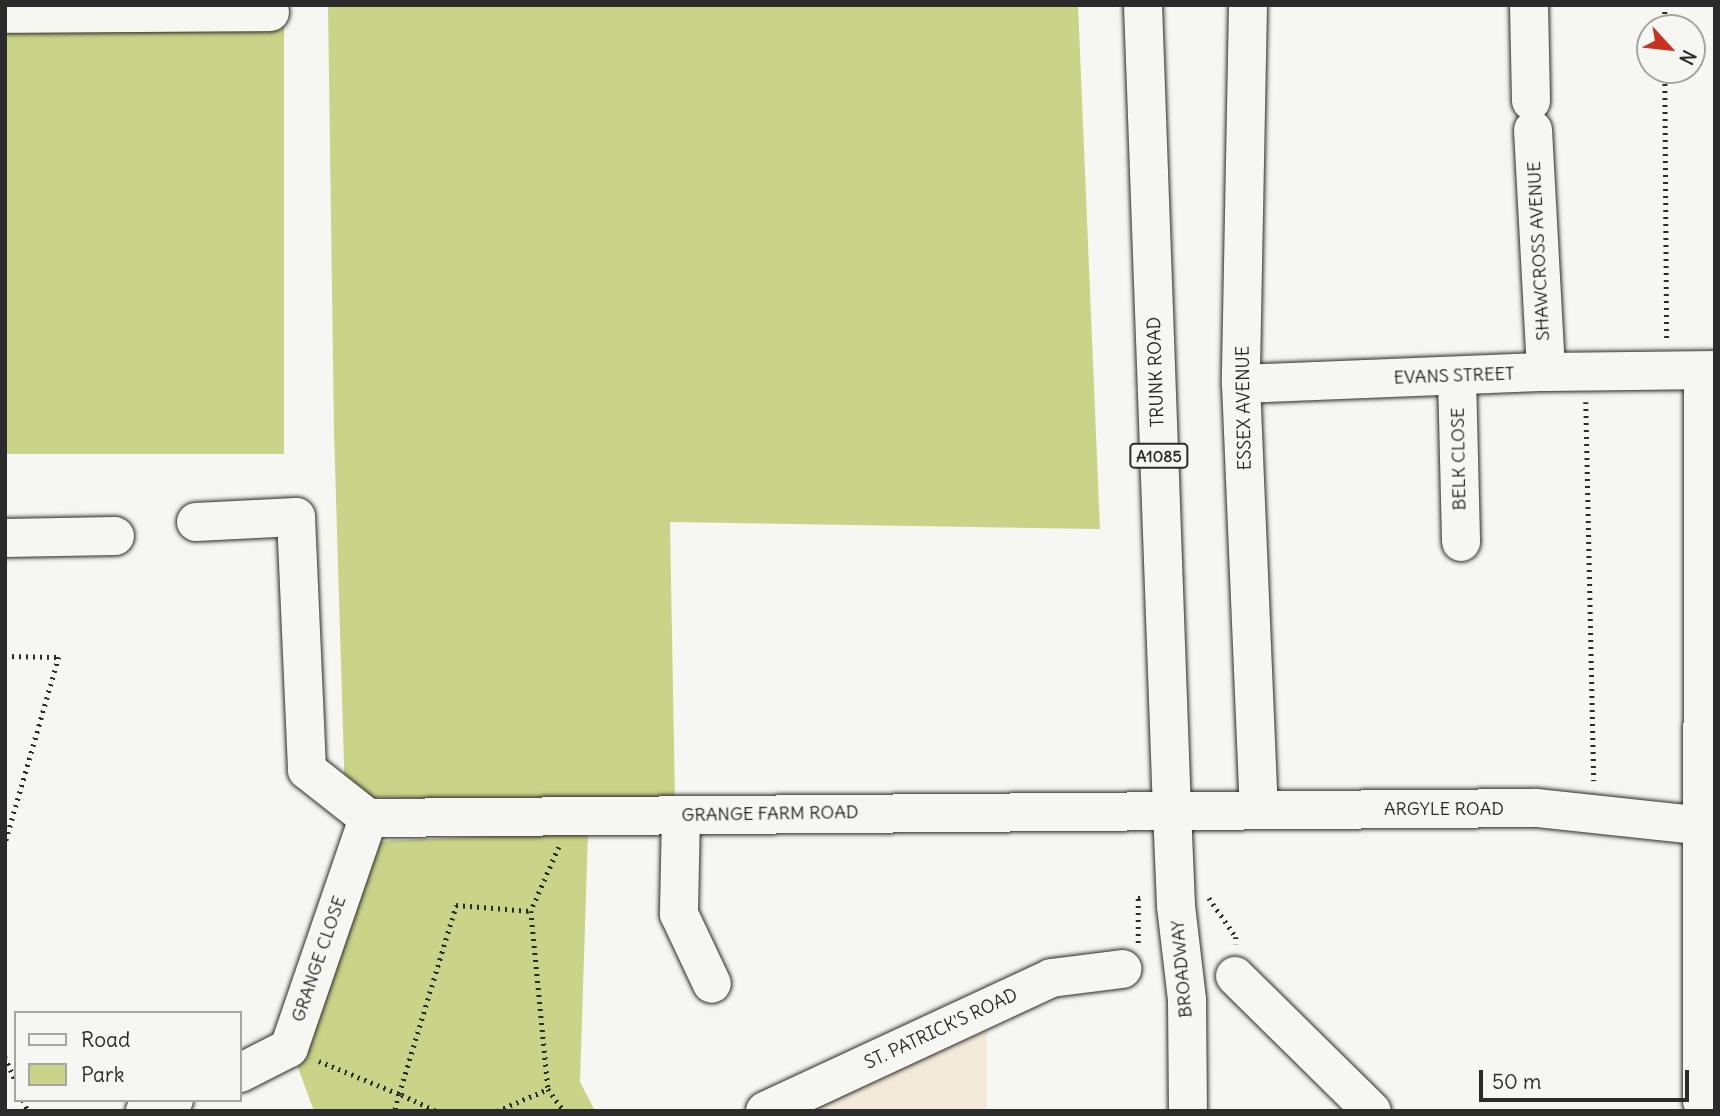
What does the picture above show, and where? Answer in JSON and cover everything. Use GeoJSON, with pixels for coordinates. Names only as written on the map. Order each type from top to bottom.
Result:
{"type":"FeatureCollection","features":[{"type":"Feature","properties":{"kind":"street","name":"TRUNK ROAD"},"geometry":{"type":"LineString","coordinates":[[1143,5],[1176,906]]}},
{"type":"Feature","properties":{"kind":"street","name":"ESSEX AVENUE"},"geometry":{"type":"LineString","coordinates":[[1248,5],[1241,384],[1259,810]]}},
{"type":"Feature","properties":{"kind":"street","name":"SHAWCROSS AVENUE"},"geometry":{"type":"LineString","coordinates":[[1529,5],[1532,116],[1546,372]]}},
{"type":"Feature","properties":{"kind":"street"},"geometry":{"type":"LineString","coordinates":[[5,14],[270,12]]}},
{"type":"Feature","properties":{"kind":"street","name":"EVANS STREET"},"geometry":{"type":"LineString","coordinates":[[1241,384],[1546,372],[1695,370]]}},
{"type":"Feature","properties":{"kind":"street"},"geometry":{"type":"LineString","coordinates":[[1695,370],[1709,826],[1702,1101]]}},
{"type":"Feature","properties":{"kind":"street","name":"BELK CLOSE"},"geometry":{"type":"LineString","coordinates":[[1457,376],[1461,542]]}},
{"type":"Feature","properties":{"kind":"street"},"geometry":{"type":"LineString","coordinates":[[196,522],[296,517],[307,771],[368,818]]}},
{"type":"Feature","properties":{"kind":"street"},"geometry":{"type":"LineString","coordinates":[[5,538],[115,536]]}},
{"type":"Feature","properties":{"kind":"street","name":"ARGYLE ROAD"},"geometry":{"type":"LineString","coordinates":[[1172,810],[1536,808],[1709,826]]}},
{"type":"Feature","properties":{"kind":"street","name":"GRANGE FARM ROAD"},"geometry":{"type":"LineString","coordinates":[[368,818],[1172,810]]}},
{"type":"Feature","properties":{"kind":"street"},"geometry":{"type":"LineString","coordinates":[[681,815],[679,914],[712,984]]}},
{"type":"Feature","properties":{"kind":"street","name":"GRANGE CLOSE"},"geometry":{"type":"LineString","coordinates":[[289,1048],[368,818]]}},
{"type":"Feature","properties":{"kind":"street","name":"BROADWAY"},"geometry":{"type":"LineString","coordinates":[[1168,1111],[1167,1004],[1176,906]]}},
{"type":"Feature","properties":{"kind":"street","name":"BROADWAY"},"geometry":{"type":"LineString","coordinates":[[1176,906],[1187,1000],[1188,1111]]}},
{"type":"Feature","properties":{"kind":"street","name":"ST. PATRICK'S ROAD"},"geometry":{"type":"LineString","coordinates":[[765,1111],[1051,978],[1122,969]]}},
{"type":"Feature","properties":{"kind":"street"},"geometry":{"type":"LineString","coordinates":[[1235,976],[1372,1111]]}},
{"type":"Feature","properties":{"kind":"street"},"geometry":{"type":"LineString","coordinates":[[242,1072],[289,1048]]}},
{"type":"Feature","properties":{"kind":"street"},"geometry":{"type":"LineString","coordinates":[[145,1111],[169,1102]]}},
{"type":"Feature","properties":{"kind":"path"},"geometry":{"type":"LineString","coordinates":[[1666,84],[1695,370]]}},
{"type":"Feature","properties":{"kind":"path"},"geometry":{"type":"LineString","coordinates":[[1585,372],[1594,814]]}},
{"type":"Feature","properties":{"kind":"path"},"geometry":{"type":"LineString","coordinates":[[5,656],[59,657],[5,844]]}},
{"type":"Feature","properties":{"kind":"path"},"geometry":{"type":"LineString","coordinates":[[565,1111],[548,1089],[531,911],[572,816]]}},
{"type":"Feature","properties":{"kind":"path"},"geometry":{"type":"LineString","coordinates":[[395,1111],[456,905],[531,911]]}},
{"type":"Feature","properties":{"kind":"path"},"geometry":{"type":"LineString","coordinates":[[289,1048],[435,1111]]}},
{"type":"Feature","properties":{"kind":"path"},"geometry":{"type":"LineString","coordinates":[[5,1057],[14,1077]]}},
{"type":"Feature","properties":{"kind":"path"},"geometry":{"type":"LineString","coordinates":[[497,1111],[548,1089]]}},
{"type":"Feature","properties":{"kind":"shaded area"},"geometry":{"type":"Polygon","coordinates":[[[987,1030],[987,1111],[796,1111],[987,1030]]]}},
{"type":"Feature","properties":{"kind":"green space"},"geometry":{"type":"Polygon","coordinates":[[[5,5],[284,5],[284,454],[5,454],[5,5]]]}},
{"type":"Feature","properties":{"kind":"green space"},"geometry":{"type":"Polygon","coordinates":[[[328,5],[1078,5],[1100,529],[670,522],[675,801],[345,797],[334,432],[328,5]]]}},
{"type":"Feature","properties":{"kind":"green space"},"geometry":{"type":"Polygon","coordinates":[[[588,832],[580,1082],[595,1111],[314,1111],[297,1065],[381,841],[588,832]]]}}]}
